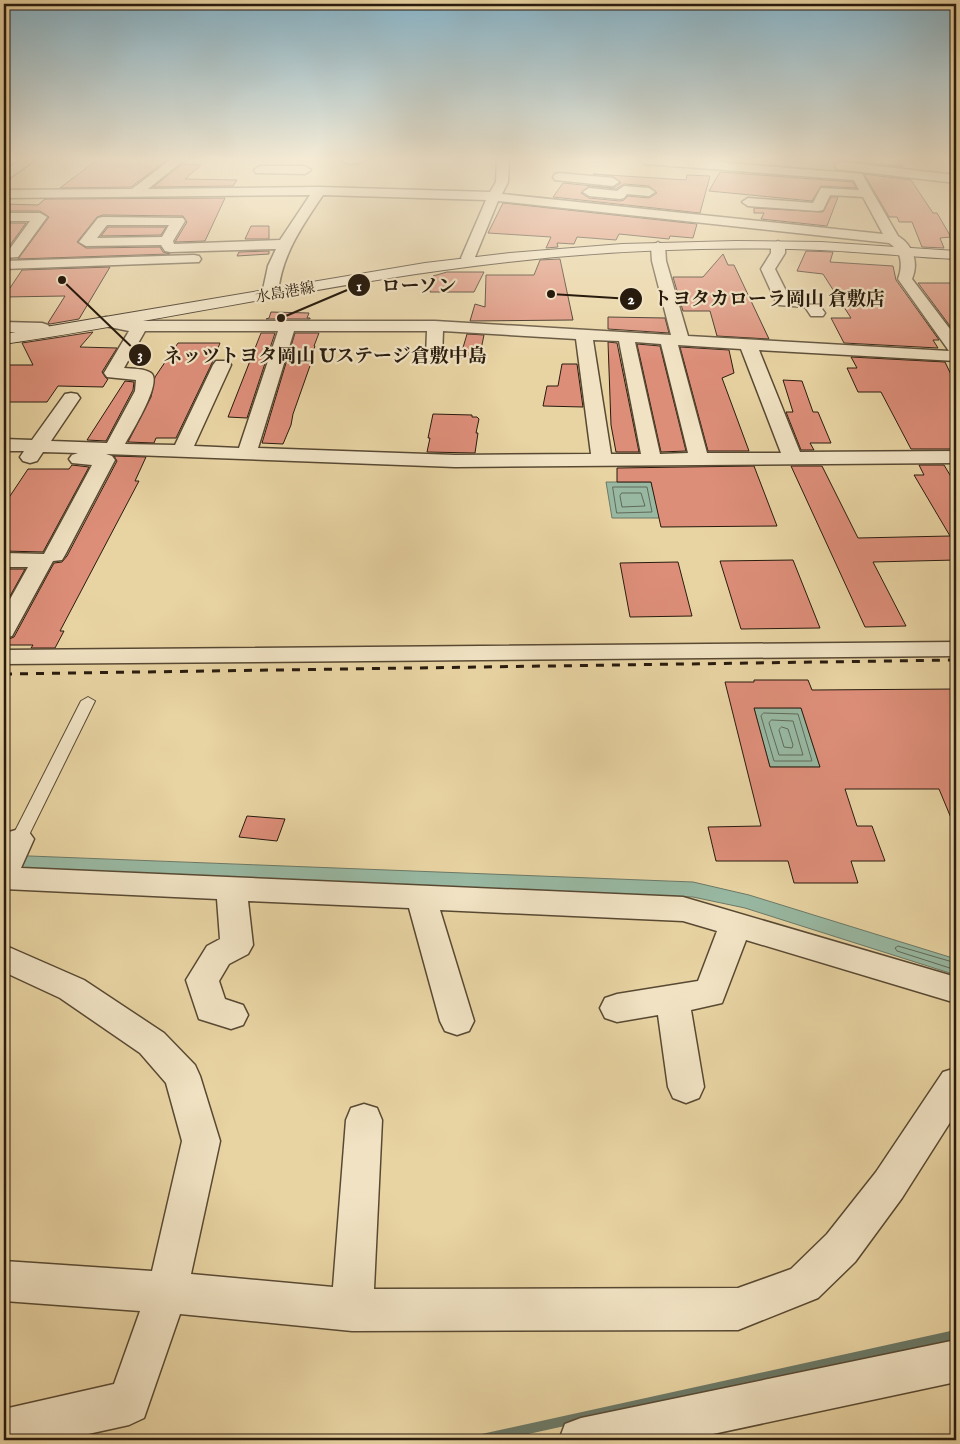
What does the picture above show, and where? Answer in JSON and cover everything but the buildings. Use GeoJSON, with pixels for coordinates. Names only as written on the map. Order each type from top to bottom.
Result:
{"type":"FeatureCollection","features":[{"type":"Feature","properties":{"kind":"main road","name":"水島港線"},"geometry":{"type":"LineString","coordinates":[[4,339],[471,262],[556,252],[658,246],[778,245],[956,255]]}},
{"type":"Feature","properties":{"kind":"street"},"geometry":{"type":"LineString","coordinates":[[4,254],[13,254],[32,227]]}},
{"type":"Feature","properties":{"kind":"street"},"geometry":{"type":"LineString","coordinates":[[98,227],[86,242],[166,241]]}},
{"type":"Feature","properties":{"kind":"street"},"geometry":{"type":"LineString","coordinates":[[166,241],[174,227]]}},
{"type":"Feature","properties":{"kind":"street"},"geometry":{"type":"LineString","coordinates":[[270,294],[282,250],[296,227]]}},
{"type":"Feature","properties":{"kind":"street"},"geometry":{"type":"LineString","coordinates":[[471,262],[468,258],[481,227]]}},
{"type":"Feature","properties":{"kind":"street"},"geometry":{"type":"LineString","coordinates":[[788,227],[893,239],[899,242],[910,266],[905,280],[956,348]]}},
{"type":"Feature","properties":{"kind":"street"},"geometry":{"type":"LineString","coordinates":[[887,227],[893,239]]}},
{"type":"Feature","properties":{"kind":"street"},"geometry":{"type":"LineString","coordinates":[[166,241],[170,248],[282,250]]}},
{"type":"Feature","properties":{"kind":"street"},"geometry":{"type":"LineString","coordinates":[[778,245],[778,253],[768,269],[784,302],[810,302],[836,349]]}},
{"type":"Feature","properties":{"kind":"street"},"geometry":{"type":"LineString","coordinates":[[658,246],[659,261],[699,459]]}},
{"type":"Feature","properties":{"kind":"street"},"geometry":{"type":"LineString","coordinates":[[4,265],[282,250]]}},
{"type":"Feature","properties":{"kind":"street"},"geometry":{"type":"LineString","coordinates":[[106,322],[114,325],[140,326],[435,326],[956,356]]}},
{"type":"Feature","properties":{"kind":"street"},"geometry":{"type":"LineString","coordinates":[[114,449],[144,391],[145,377],[136,374],[113,373],[140,326]]}},
{"type":"Feature","properties":{"kind":"street"},"geometry":{"type":"LineString","coordinates":[[434,357],[435,326]]}},
{"type":"Feature","properties":{"kind":"street"},"geometry":{"type":"LineString","coordinates":[[4,327],[37,327],[42,328],[45,332]]}},
{"type":"Feature","properties":{"kind":"street"},"geometry":{"type":"LineString","coordinates":[[247,454],[286,330]]}},
{"type":"Feature","properties":{"kind":"street"},"geometry":{"type":"LineString","coordinates":[[584,335],[602,460]]}},
{"type":"Feature","properties":{"kind":"street"},"geometry":{"type":"LineString","coordinates":[[626,337],[652,460]]}},
{"type":"Feature","properties":{"kind":"street"},"geometry":{"type":"LineString","coordinates":[[748,344],[793,458]]}},
{"type":"Feature","properties":{"kind":"street"},"geometry":{"type":"LineString","coordinates":[[182,451],[222,365]]}},
{"type":"Feature","properties":{"kind":"street"},"geometry":{"type":"LineString","coordinates":[[35,451],[71,398]]}},
{"type":"Feature","properties":{"kind":"street"},"geometry":{"type":"LineString","coordinates":[[6,456],[35,451],[114,449],[455,461],[956,457]]}},
{"type":"Feature","properties":{"kind":"street"},"geometry":{"type":"LineString","coordinates":[[35,451],[105,460],[54,555]]}},
{"type":"Feature","properties":{"kind":"street"},"geometry":{"type":"LineString","coordinates":[[4,560],[43,560],[4,631]]}},
{"type":"Feature","properties":{"kind":"street"},"geometry":{"type":"LineString","coordinates":[[4,657],[956,649]]}},
{"type":"Feature","properties":{"kind":"street"},"geometry":{"type":"LineString","coordinates":[[4,878],[683,909],[956,990]]}},
{"type":"Feature","properties":{"kind":"street"},"geometry":{"type":"LineString","coordinates":[[231,889],[237,945],[218,955],[202,980],[211,1009],[231,1015]]}},
{"type":"Feature","properties":{"kind":"street"},"geometry":{"type":"LineString","coordinates":[[421,897],[456,1021]]}},
{"type":"Feature","properties":{"kind":"street"},"geometry":{"type":"LineString","coordinates":[[617,1008],[710,993],[736,924]]}},
{"type":"Feature","properties":{"kind":"street"},"geometry":{"type":"LineString","coordinates":[[4,958],[72,989],[152,1042],[182,1076],[201,1141],[167,1292],[129,1403],[4,1431]]}},
{"type":"Feature","properties":{"kind":"street"},"geometry":{"type":"LineString","coordinates":[[673,999],[686,1087]]}},
{"type":"Feature","properties":{"kind":"street"},"geometry":{"type":"LineString","coordinates":[[4,1281],[167,1292],[352,1310],[738,1309],[804,1284],[841,1248],[889,1185],[956,1083]]}},
{"type":"Feature","properties":{"kind":"street"},"geometry":{"type":"LineString","coordinates":[[352,1310],[364,1120]]}},
{"type":"Feature","properties":{"kind":"street"},"geometry":{"type":"LineString","coordinates":[[581,1440],[956,1362]]}},
{"type":"Feature","properties":{"kind":"lane"},"geometry":{"type":"LineString","coordinates":[[13,852],[88,701]]}},
{"type":"Feature","properties":{"kind":"water"},"geometry":{"type":"Polygon","coordinates":[[[606,482],[651,482],[660,518],[612,518],[606,482]]]}},
{"type":"Feature","properties":{"kind":"water"},"geometry":{"type":"Polygon","coordinates":[[[754,708],[801,708],[820,767],[770,767],[754,708]]]}},
{"type":"Feature","properties":{"kind":"water"},"geometry":{"type":"Polygon","coordinates":[[[4,855],[693,882],[749,895],[956,959],[956,975],[745,908],[693,897],[4,869],[4,855]]]}},
{"type":"Feature","properties":{"kind":"waterway"},"geometry":{"type":"LineString","coordinates":[[478,1440],[956,1335]]}},
{"type":"Feature","properties":{"kind":"railway"},"geometry":{"type":"LineString","coordinates":[[4,674],[956,660]]}},
{"type":"Feature","properties":{"kind":"place","name":"ネッツトヨタ岡山 Uステージ倉敷中島"},"geometry":{"type":"Point","coordinates":[62,280]}},
{"type":"Feature","properties":{"kind":"place","name":"トヨタカローラ岡山 倉敷店"},"geometry":{"type":"Point","coordinates":[551,294]}},
{"type":"Feature","properties":{"kind":"place","name":"ローソン"},"geometry":{"type":"Point","coordinates":[281,318]}}]}
